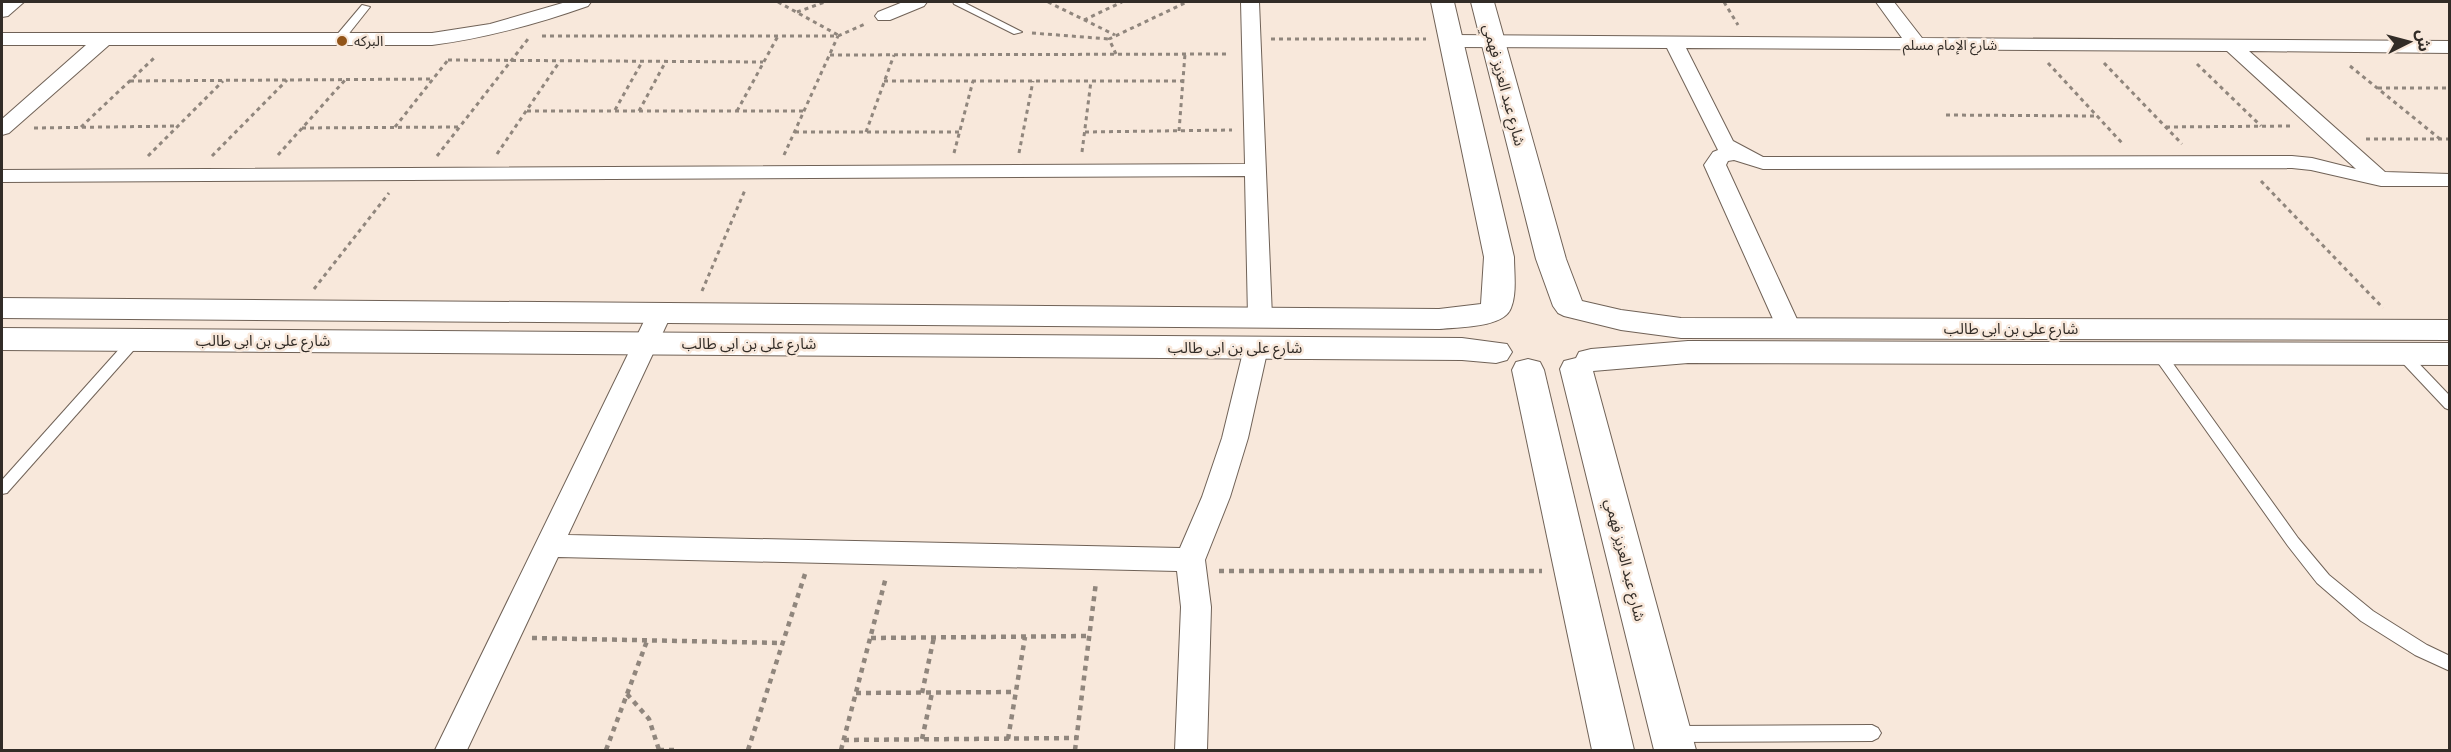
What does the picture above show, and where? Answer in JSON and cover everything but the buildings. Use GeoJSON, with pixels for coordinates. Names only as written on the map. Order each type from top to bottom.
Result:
{"type":"FeatureCollection","features":[{"type":"Feature","properties":{"kind":"street"},"geometry":{"type":"LineString","coordinates":[[2,12],[15,2]]}},
{"type":"Feature","properties":{"kind":"street"},"geometry":{"type":"LineString","coordinates":[[2,39],[432,39],[467,36],[503,28],[582,2]]}},
{"type":"Feature","properties":{"kind":"street"},"geometry":{"type":"LineString","coordinates":[[884,16],[918,2]]}},
{"type":"Feature","properties":{"kind":"street"},"geometry":{"type":"LineString","coordinates":[[1191,750],[1196,607],[1192,565],[1235,438],[1258,333],[1250,2]]}},
{"type":"Feature","properties":{"kind":"street"},"geometry":{"type":"LineString","coordinates":[[1442,2],[1499,257],[1499,289],[1512,305]]}},
{"type":"Feature","properties":{"kind":"street","name":"شارع عبد العزيز فهمي"},"geometry":{"type":"LineString","coordinates":[[1482,2],[1551,259],[1572,307]]}},
{"type":"Feature","properties":{"kind":"street"},"geometry":{"type":"LineString","coordinates":[[1885,2],[1917,45]]}},
{"type":"Feature","properties":{"kind":"street"},"geometry":{"type":"LineString","coordinates":[[2,128],[104,39]]}},
{"type":"Feature","properties":{"kind":"street","name":"شارع الإمام مسلم"},"geometry":{"type":"LineString","coordinates":[[1451,40],[1675,44],[2450,47]]}},
{"type":"Feature","properties":{"kind":"street"},"geometry":{"type":"LineString","coordinates":[[1675,44],[1724,146],[1756,161],[1779,164],[2244,164],[2292,162],[2312,164],[2350,175],[2381,180],[2450,180]]}},
{"type":"Feature","properties":{"kind":"street"},"geometry":{"type":"LineString","coordinates":[[2232,46],[2381,180]]}},
{"type":"Feature","properties":{"kind":"street"},"geometry":{"type":"LineString","coordinates":[[1735,153],[1720,156],[1715,165],[1789,328]]}},
{"type":"Feature","properties":{"kind":"street"},"geometry":{"type":"LineString","coordinates":[[2,176],[1255,170]]}},
{"type":"Feature","properties":{"kind":"street"},"geometry":{"type":"LineString","coordinates":[[1499,257],[1525,262],[1551,259]]}},
{"type":"Feature","properties":{"kind":"street"},"geometry":{"type":"LineString","coordinates":[[1512,305],[1572,307],[1593,324],[1598,334],[1597,352],[1583,365],[1553,373],[1528,370],[1510,363],[1496,352],[1486,336],[1486,320],[1512,305]]}},
{"type":"Feature","properties":{"kind":"street","name":"شارع على بن ابى طالب"},"geometry":{"type":"LineString","coordinates":[[1419,334],[1460,318],[1512,305]]}},
{"type":"Feature","properties":{"kind":"street","name":"شارع على بن ابى طالب"},"geometry":{"type":"LineString","coordinates":[[1572,307],[1685,340],[2159,354],[2272,354],[2403,342],[2450,330]]}},
{"type":"Feature","properties":{"kind":"street","name":"شارع على بن ابى طالب"},"geometry":{"type":"LineString","coordinates":[[2,308],[693,313],[1258,333]]}},
{"type":"Feature","properties":{"kind":"street"},"geometry":{"type":"LineString","coordinates":[[451,750],[660,313]]}},
{"type":"Feature","properties":{"kind":"street","name":"شارع على بن ابى طالب"},"geometry":{"type":"LineString","coordinates":[[1583,365],[1642,354],[1685,340],[1789,328],[2251,330],[2403,342],[2450,354]]}},
{"type":"Feature","properties":{"kind":"street"},"geometry":{"type":"LineString","coordinates":[[2251,330],[2272,354]]}},
{"type":"Feature","properties":{"kind":"street","name":"شارع على بن ابى طالب"},"geometry":{"type":"LineString","coordinates":[[2,339],[645,344],[1258,333],[1419,334],[1496,352]]}},
{"type":"Feature","properties":{"kind":"street","name":"شارع عبد العزيز فهمي"},"geometry":{"type":"LineString","coordinates":[[1583,365],[1587,411],[1672,742]]}},
{"type":"Feature","properties":{"kind":"street"},"geometry":{"type":"LineString","coordinates":[[1528,370],[1613,750]]}},
{"type":"Feature","properties":{"kind":"street"},"geometry":{"type":"LineString","coordinates":[[1537,410],[1561,405],[1587,411]]}},
{"type":"Feature","properties":{"kind":"street"},"geometry":{"type":"LineString","coordinates":[[548,546],[1099,558],[1192,565]]}},
{"type":"Feature","properties":{"kind":"lane"},"geometry":{"type":"LineString","coordinates":[[957,2],[1017,32]]}},
{"type":"Feature","properties":{"kind":"lane"},"geometry":{"type":"LineString","coordinates":[[339,39],[365,7]]}},
{"type":"Feature","properties":{"kind":"lane"},"geometry":{"type":"LineString","coordinates":[[2,489],[135,340]]}},
{"type":"Feature","properties":{"kind":"lane"},"geometry":{"type":"LineString","coordinates":[[2403,342],[2450,405]]}},
{"type":"Feature","properties":{"kind":"lane"},"geometry":{"type":"LineString","coordinates":[[2159,354],[2293,542],[2323,579],[2367,616],[2421,650],[2450,664]]}},
{"type":"Feature","properties":{"kind":"lane"},"geometry":{"type":"LineString","coordinates":[[1672,742],[1872,733]]}},
{"type":"Feature","properties":{"kind":"path"},"geometry":{"type":"LineString","coordinates":[[778,2],[838,36]]}},
{"type":"Feature","properties":{"kind":"path"},"geometry":{"type":"LineString","coordinates":[[797,12],[825,2]]}},
{"type":"Feature","properties":{"kind":"path"},"geometry":{"type":"LineString","coordinates":[[1048,2],[1116,36]]}},
{"type":"Feature","properties":{"kind":"path"},"geometry":{"type":"LineString","coordinates":[[1111,2],[1117,4]]}},
{"type":"Feature","properties":{"kind":"path"},"geometry":{"type":"LineString","coordinates":[[1084,20],[1122,2]]}},
{"type":"Feature","properties":{"kind":"path"},"geometry":{"type":"LineString","coordinates":[[1017,32],[1109,39],[1187,2]]}},
{"type":"Feature","properties":{"kind":"path"},"geometry":{"type":"LineString","coordinates":[[542,36],[838,36],[884,16]]}},
{"type":"Feature","properties":{"kind":"path"},"geometry":{"type":"LineString","coordinates":[[297,310],[414,174],[459,127],[530,36],[503,28]]}},
{"type":"Feature","properties":{"kind":"path"},"geometry":{"type":"LineString","coordinates":[[394,128],[467,36]]}},
{"type":"Feature","properties":{"kind":"path"},"geometry":{"type":"LineString","coordinates":[[737,111],[777,36]]}},
{"type":"Feature","properties":{"kind":"path"},"geometry":{"type":"LineString","coordinates":[[777,172],[838,36]]}},
{"type":"Feature","properties":{"kind":"path"},"geometry":{"type":"LineString","coordinates":[[81,127],[174,39]]}},
{"type":"Feature","properties":{"kind":"path"},"geometry":{"type":"LineString","coordinates":[[1109,39],[1116,54]]}},
{"type":"Feature","properties":{"kind":"path"},"geometry":{"type":"LineString","coordinates":[[830,55],[1185,54],[1251,46],[1451,40]]}},
{"type":"Feature","properties":{"kind":"path"},"geometry":{"type":"LineString","coordinates":[[2032,45],[2140,164]]}},
{"type":"Feature","properties":{"kind":"path"},"geometry":{"type":"LineString","coordinates":[[2086,45],[2202,164]]}},
{"type":"Feature","properties":{"kind":"path"},"geometry":{"type":"LineString","coordinates":[[2178,46],[2261,126]]}},
{"type":"Feature","properties":{"kind":"path"},"geometry":{"type":"LineString","coordinates":[[2326,46],[2440,139]]}},
{"type":"Feature","properties":{"kind":"path"},"geometry":{"type":"LineString","coordinates":[[1179,131],[1185,54]]}},
{"type":"Feature","properties":{"kind":"path"},"geometry":{"type":"LineString","coordinates":[[866,132],[894,55]]}},
{"type":"Feature","properties":{"kind":"path"},"geometry":{"type":"LineString","coordinates":[[448,60],[763,62]]}},
{"type":"Feature","properties":{"kind":"path"},"geometry":{"type":"LineString","coordinates":[[484,174],[561,61]]}},
{"type":"Feature","properties":{"kind":"path"},"geometry":{"type":"LineString","coordinates":[[615,111],[643,61]]}},
{"type":"Feature","properties":{"kind":"path"},"geometry":{"type":"LineString","coordinates":[[639,111],[666,62]]}},
{"type":"Feature","properties":{"kind":"path"},"geometry":{"type":"LineString","coordinates":[[130,81],[433,79]]}},
{"type":"Feature","properties":{"kind":"path"},"geometry":{"type":"LineString","coordinates":[[127,176],[224,80]]}},
{"type":"Feature","properties":{"kind":"path"},"geometry":{"type":"LineString","coordinates":[[194,175],[287,80]]}},
{"type":"Feature","properties":{"kind":"path"},"geometry":{"type":"LineString","coordinates":[[260,175],[345,80]]}},
{"type":"Feature","properties":{"kind":"path"},"geometry":{"type":"LineString","coordinates":[[884,81],[1183,81]]}},
{"type":"Feature","properties":{"kind":"path"},"geometry":{"type":"LineString","coordinates":[[949,171],[973,81]]}},
{"type":"Feature","properties":{"kind":"path"},"geometry":{"type":"LineString","coordinates":[[1016,171],[1033,81]]}},
{"type":"Feature","properties":{"kind":"path"},"geometry":{"type":"LineString","coordinates":[[1080,171],[1091,81]]}},
{"type":"Feature","properties":{"kind":"path"},"geometry":{"type":"LineString","coordinates":[[2378,88],[2450,88]]}},
{"type":"Feature","properties":{"kind":"path"},"geometry":{"type":"LineString","coordinates":[[527,111],[804,111]]}},
{"type":"Feature","properties":{"kind":"path"},"geometry":{"type":"LineString","coordinates":[[1946,116],[2097,116]]}},
{"type":"Feature","properties":{"kind":"path"},"geometry":{"type":"LineString","coordinates":[[2,128],[177,126]]}},
{"type":"Feature","properties":{"kind":"path"},"geometry":{"type":"LineString","coordinates":[[2166,127],[2261,126],[2450,139]]}},
{"type":"Feature","properties":{"kind":"path"},"geometry":{"type":"LineString","coordinates":[[302,128],[459,127]]}},
{"type":"Feature","properties":{"kind":"path"},"geometry":{"type":"LineString","coordinates":[[1085,132],[1254,130]]}},
{"type":"Feature","properties":{"kind":"path"},"geometry":{"type":"LineString","coordinates":[[795,132],[960,132]]}},
{"type":"Feature","properties":{"kind":"path"},"geometry":{"type":"LineString","coordinates":[[2244,164],[2403,342]]}},
{"type":"Feature","properties":{"kind":"path"},"geometry":{"type":"LineString","coordinates":[[693,313],[752,172]]}},
{"type":"Feature","properties":{"kind":"path"},"geometry":{"type":"LineString","coordinates":[[748,750],[812,552]]}},
{"type":"Feature","properties":{"kind":"path"},"geometry":{"type":"LineString","coordinates":[[841,750],[892,553]]}},
{"type":"Feature","properties":{"kind":"path"},"geometry":{"type":"LineString","coordinates":[[1075,750],[1099,558]]}},
{"type":"Feature","properties":{"kind":"path"},"geometry":{"type":"LineString","coordinates":[[1192,565],[1572,571]]}},
{"type":"Feature","properties":{"kind":"path"},"geometry":{"type":"LineString","coordinates":[[871,638],[1089,636]]}},
{"type":"Feature","properties":{"kind":"path"},"geometry":{"type":"LineString","coordinates":[[922,693],[934,637]]}},
{"type":"Feature","properties":{"kind":"path"},"geometry":{"type":"LineString","coordinates":[[1008,739],[1025,637]]}},
{"type":"Feature","properties":{"kind":"path"},"geometry":{"type":"LineString","coordinates":[[504,638],[783,643]]}},
{"type":"Feature","properties":{"kind":"path"},"geometry":{"type":"LineString","coordinates":[[606,750],[647,641]]}},
{"type":"Feature","properties":{"kind":"path"},"geometry":{"type":"LineString","coordinates":[[856,693],[1016,692]]}},
{"type":"Feature","properties":{"kind":"path"},"geometry":{"type":"LineString","coordinates":[[922,739],[932,693]]}},
{"type":"Feature","properties":{"kind":"path"},"geometry":{"type":"LineString","coordinates":[[627,694],[644,709],[655,728],[659,750],[679,750]]}},
{"type":"Feature","properties":{"kind":"path"},"geometry":{"type":"LineString","coordinates":[[844,740],[1077,738]]}},
{"type":"Feature","properties":{"kind":"place","name":"البركه"},"geometry":{"type":"Point","coordinates":[342,41]}}]}
